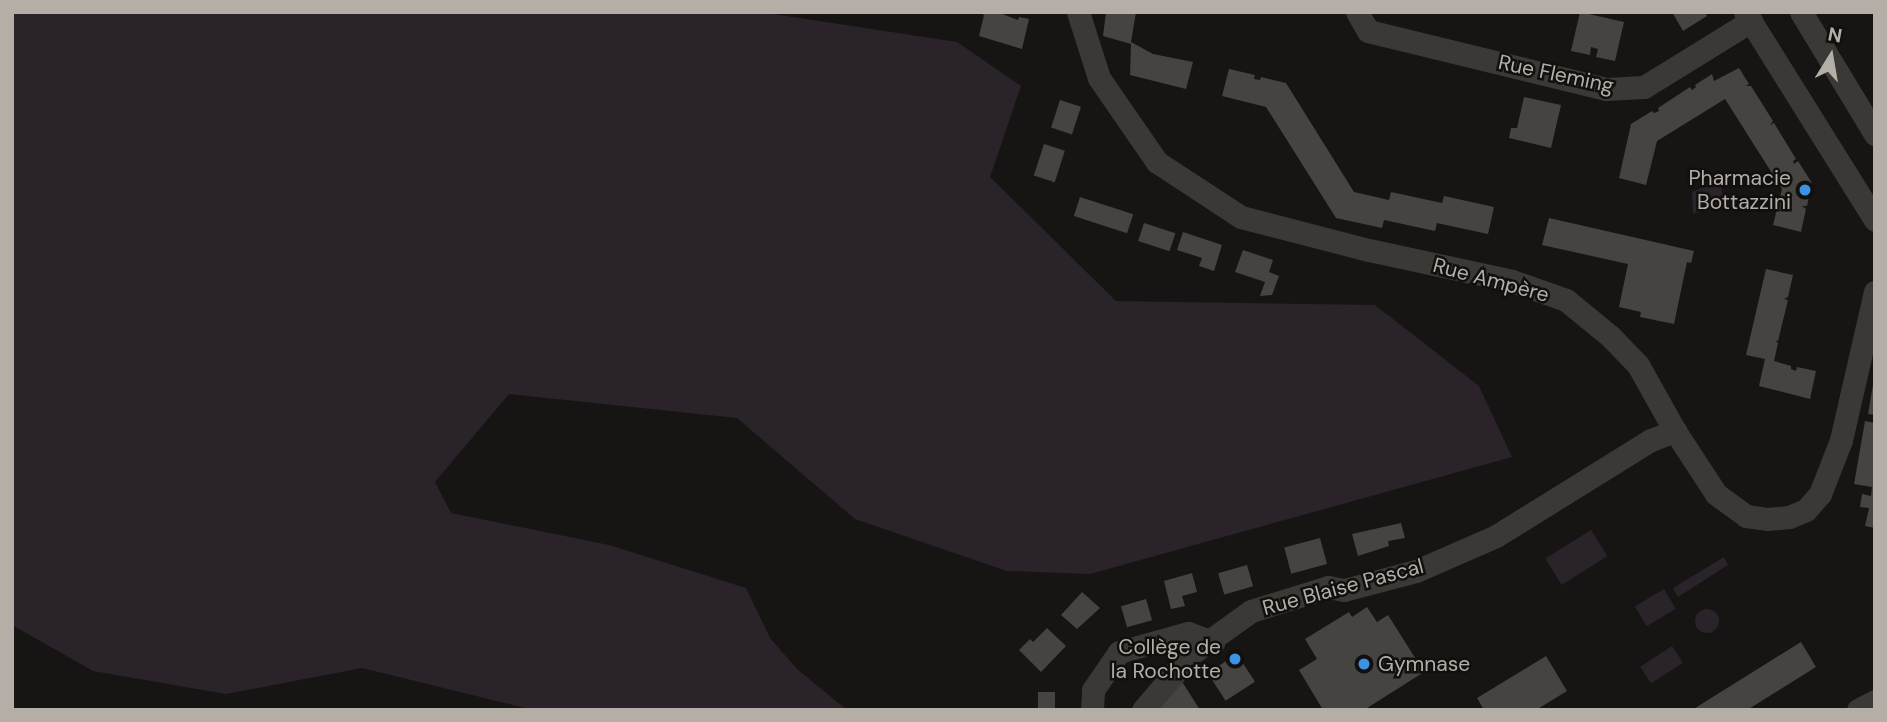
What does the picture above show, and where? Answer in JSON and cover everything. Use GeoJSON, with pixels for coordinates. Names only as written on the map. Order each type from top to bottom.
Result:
{"type":"FeatureCollection","features":[{"type":"Feature","properties":{"kind":"street","name":"Rue Ampère"},"geometry":{"type":"LineString","coordinates":[[1078,12],[1099,78],[1157,162],[1241,217],[1369,250],[1512,281],[1566,300],[1610,336],[1638,365],[1675,431],[1716,494],[1746,516],[1767,519],[1789,517],[1806,510],[1820,494],[1830,474],[1868,355],[1875,292]]}},
{"type":"Feature","properties":{"kind":"street","name":"Rue Fleming"},"geometry":{"type":"LineString","coordinates":[[1357,12],[1368,31],[1606,89],[1644,87],[1748,17]]}},
{"type":"Feature","properties":{"kind":"street"},"geometry":{"type":"LineString","coordinates":[[1801,12],[1875,134]]}},
{"type":"Feature","properties":{"kind":"street"},"geometry":{"type":"LineString","coordinates":[[1748,17],[1875,220]]}},
{"type":"Feature","properties":{"kind":"street","name":"Rue Blaise Pascal"},"geometry":{"type":"LineString","coordinates":[[1143,710],[1191,654],[1213,642],[1251,611],[1328,587],[1344,590],[1416,570],[1496,536],[1651,440],[1675,431]]}},
{"type":"Feature","properties":{"kind":"street"},"geometry":{"type":"LineString","coordinates":[[1092,710],[1093,690],[1119,652],[1188,633],[1213,642]]}},
{"type":"Feature","properties":{"kind":"street"},"geometry":{"type":"LineString","coordinates":[[1858,710],[1875,701]]}},
{"type":"Feature","properties":{"kind":"shaded area"},"geometry":{"type":"Polygon","coordinates":[[[12,12],[760,12],[957,42],[1021,86],[990,177],[1116,301],[1375,305],[1479,386],[1512,457],[1090,574],[1007,571],[855,519],[737,418],[509,394],[435,482],[451,513],[609,545],[746,588],[770,638],[798,670],[847,710],[534,710],[362,668],[226,694],[93,671],[12,625],[12,12]]]}},
{"type":"Feature","properties":{"kind":"shaded area"},"geometry":{"type":"Polygon","coordinates":[[[1719,180],[1725,202],[1693,214],[1692,192],[1719,180]]]}},
{"type":"Feature","properties":{"kind":"shaded area"},"geometry":{"type":"Polygon","coordinates":[[[1591,530],[1607,556],[1562,585],[1545,559],[1591,530]]]}},
{"type":"Feature","properties":{"kind":"shaded area"},"geometry":{"type":"Polygon","coordinates":[[[1724,557],[1728,565],[1678,597],[1673,588],[1724,557]]]}},
{"type":"Feature","properties":{"kind":"shaded area"},"geometry":{"type":"Polygon","coordinates":[[[1664,589],[1676,609],[1647,626],[1635,607],[1664,589]]]}},
{"type":"Feature","properties":{"kind":"shaded area"},"geometry":{"type":"Polygon","coordinates":[[[1707,609],[1715,613],[1719,621],[1715,629],[1707,633],[1699,629],[1695,621],[1699,613],[1707,609]]]}},
{"type":"Feature","properties":{"kind":"shaded area"},"geometry":{"type":"Polygon","coordinates":[[[1672,646],[1683,663],[1651,683],[1640,667],[1672,646]]]}},
{"type":"Feature","properties":{"kind":"building"},"geometry":{"type":"Polygon","coordinates":[[[978,12],[997,12],[1018,20],[1019,17],[1029,19],[1022,49],[979,36],[984,15],[978,12]]]}},
{"type":"Feature","properties":{"kind":"building"},"geometry":{"type":"Polygon","coordinates":[[[1106,12],[1136,12],[1131,42],[1153,54],[1193,62],[1186,89],[1130,75],[1131,44],[1103,36],[1106,12]]]}},
{"type":"Feature","properties":{"kind":"building"},"geometry":{"type":"Polygon","coordinates":[[[1580,12],[1624,22],[1615,61],[1596,57],[1598,49],[1591,47],[1590,55],[1571,51],[1580,12]]]}},
{"type":"Feature","properties":{"kind":"building"},"geometry":{"type":"Polygon","coordinates":[[[1672,12],[1705,12],[1707,16],[1683,31],[1672,12]]]}},
{"type":"Feature","properties":{"kind":"building"},"geometry":{"type":"Polygon","coordinates":[[[1739,68],[1749,84],[1746,86],[1751,86],[1773,121],[1770,125],[1774,123],[1796,159],[1794,164],[1798,161],[1812,183],[1807,206],[1802,206],[1806,209],[1801,232],[1773,225],[1782,189],[1725,99],[1657,141],[1646,185],[1619,178],[1631,124],[1652,111],[1659,111],[1658,108],[1690,87],[1692,90],[1712,74],[1714,81],[1739,68]]]}},
{"type":"Feature","properties":{"kind":"building"},"geometry":{"type":"Polygon","coordinates":[[[1229,69],[1255,75],[1254,79],[1260,80],[1261,77],[1286,83],[1354,192],[1389,200],[1391,192],[1442,203],[1444,196],[1494,207],[1488,234],[1437,223],[1435,231],[1384,220],[1382,228],[1336,218],[1266,107],[1222,96],[1229,69]]]}},
{"type":"Feature","properties":{"kind":"building"},"geometry":{"type":"Polygon","coordinates":[[[1524,97],[1561,105],[1551,148],[1509,138],[1511,128],[1517,128],[1524,97]]]}},
{"type":"Feature","properties":{"kind":"building"},"geometry":{"type":"Polygon","coordinates":[[[1060,100],[1081,107],[1072,134],[1051,128],[1060,100]]]}},
{"type":"Feature","properties":{"kind":"building"},"geometry":{"type":"Polygon","coordinates":[[[1044,144],[1065,151],[1055,182],[1034,175],[1044,144]]]}},
{"type":"Feature","properties":{"kind":"building"},"geometry":{"type":"Polygon","coordinates":[[[1080,197],[1133,214],[1127,233],[1074,216],[1080,197]]]}},
{"type":"Feature","properties":{"kind":"building"},"geometry":{"type":"Polygon","coordinates":[[[1549,218],[1694,251],[1691,263],[1687,262],[1674,324],[1640,317],[1641,312],[1619,307],[1628,264],[1542,245],[1549,218]]]}},
{"type":"Feature","properties":{"kind":"building"},"geometry":{"type":"Polygon","coordinates":[[[1144,223],[1175,233],[1170,251],[1138,241],[1144,223]]]}},
{"type":"Feature","properties":{"kind":"building"},"geometry":{"type":"Polygon","coordinates":[[[1183,232],[1222,245],[1214,271],[1199,266],[1202,258],[1177,250],[1183,232]]]}},
{"type":"Feature","properties":{"kind":"building"},"geometry":{"type":"Polygon","coordinates":[[[1243,250],[1273,260],[1269,272],[1279,276],[1272,295],[1260,296],[1265,282],[1235,272],[1243,250]]]}},
{"type":"Feature","properties":{"kind":"building"},"geometry":{"type":"Polygon","coordinates":[[[1766,269],[1793,275],[1788,297],[1784,299],[1788,300],[1778,341],[1775,340],[1778,343],[1774,361],[1791,366],[1791,369],[1796,371],[1797,367],[1816,371],[1810,399],[1759,386],[1765,359],[1746,355],[1766,269]]]}},
{"type":"Feature","properties":{"kind":"building"},"geometry":{"type":"Polygon","coordinates":[[[1875,385],[1875,415],[1868,414],[1875,385]]]}},
{"type":"Feature","properties":{"kind":"building"},"geometry":{"type":"Polygon","coordinates":[[[1865,421],[1875,423],[1875,528],[1865,526],[1869,508],[1860,507],[1862,494],[1871,496],[1872,487],[1854,484],[1865,421]]]}},
{"type":"Feature","properties":{"kind":"building"},"geometry":{"type":"Polygon","coordinates":[[[1401,523],[1405,538],[1388,541],[1389,546],[1358,556],[1352,534],[1401,523]]]}},
{"type":"Feature","properties":{"kind":"building"},"geometry":{"type":"Polygon","coordinates":[[[1320,538],[1327,564],[1291,574],[1284,548],[1320,538]]]}},
{"type":"Feature","properties":{"kind":"building"},"geometry":{"type":"Polygon","coordinates":[[[1247,565],[1253,586],[1224,594],[1218,573],[1247,565]]]}},
{"type":"Feature","properties":{"kind":"building"},"geometry":{"type":"Polygon","coordinates":[[[1192,573],[1197,592],[1182,596],[1185,606],[1171,609],[1164,581],[1192,573]]]}},
{"type":"Feature","properties":{"kind":"building"},"geometry":{"type":"Polygon","coordinates":[[[1082,592],[1100,608],[1077,629],[1061,615],[1082,592]]]}},
{"type":"Feature","properties":{"kind":"building"},"geometry":{"type":"Polygon","coordinates":[[[1146,599],[1152,620],[1127,627],[1121,606],[1146,599]]]}},
{"type":"Feature","properties":{"kind":"building","name":"Gymnase"},"geometry":{"type":"Polygon","coordinates":[[[1367,607],[1377,622],[1388,615],[1424,672],[1364,710],[1323,710],[1299,670],[1317,659],[1305,639],[1349,612],[1352,617],[1367,607]]]}},
{"type":"Feature","properties":{"kind":"building"},"geometry":{"type":"Polygon","coordinates":[[[1047,628],[1066,646],[1041,672],[1019,650],[1030,639],[1033,642],[1047,628]]]}},
{"type":"Feature","properties":{"kind":"building"},"geometry":{"type":"Polygon","coordinates":[[[1801,642],[1816,667],[1747,710],[1692,710],[1801,642]]]}},
{"type":"Feature","properties":{"kind":"building"},"geometry":{"type":"Polygon","coordinates":[[[1237,654],[1255,682],[1226,701],[1208,673],[1237,654]]]}},
{"type":"Feature","properties":{"kind":"building"},"geometry":{"type":"Polygon","coordinates":[[[1546,656],[1567,691],[1536,710],[1484,710],[1477,698],[1546,656]]]}},
{"type":"Feature","properties":{"kind":"building"},"geometry":{"type":"Polygon","coordinates":[[[1181,680],[1200,710],[1155,710],[1181,680]]]}},
{"type":"Feature","properties":{"kind":"building"},"geometry":{"type":"Polygon","coordinates":[[[1038,692],[1055,692],[1055,710],[1038,710],[1038,692]]]}},
{"type":"Feature","properties":{"kind":"place","name":"Pharmacie Bottazzini"},"geometry":{"type":"Point","coordinates":[1805,190]}},
{"type":"Feature","properties":{"kind":"place","name":"Collège de la Rochotte"},"geometry":{"type":"Point","coordinates":[1235,659]}},
{"type":"Feature","properties":{"kind":"place","name":"Gymnase"},"geometry":{"type":"Point","coordinates":[1364,664]}}]}
